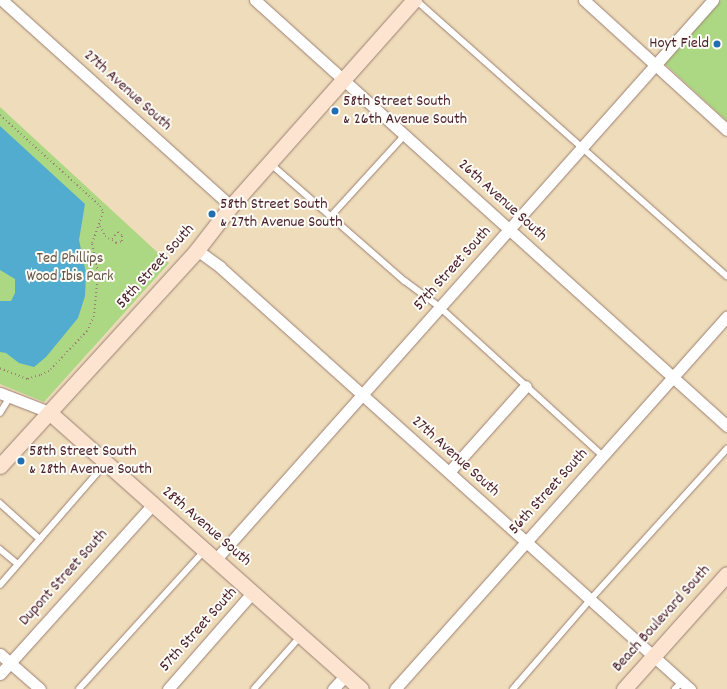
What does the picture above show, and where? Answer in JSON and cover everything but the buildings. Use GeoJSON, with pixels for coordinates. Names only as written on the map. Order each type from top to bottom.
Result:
{"type":"FeatureCollection","features":[{"type":"Feature","properties":{"kind":"street","name":"27th Avenue South"},"geometry":{"type":"LineString","coordinates":[[2,0],[231,206]]}},
{"type":"Feature","properties":{"kind":"street","name":"26th Avenue South"},"geometry":{"type":"LineString","coordinates":[[254,0],[727,426]]}},
{"type":"Feature","properties":{"kind":"street","name":"58th Street South"},"geometry":{"type":"LineString","coordinates":[[0,466],[197,250],[231,206],[415,0]]}},
{"type":"Feature","properties":{"kind":"street"},"geometry":{"type":"LineString","coordinates":[[584,0],[727,130]]}},
{"type":"Feature","properties":{"kind":"street","name":"57th Street South"},"geometry":{"type":"LineString","coordinates":[[211,554],[362,395],[713,0]]}},
{"type":"Feature","properties":{"kind":"street","name":"27th Avenue South"},"geometry":{"type":"LineString","coordinates":[[197,250],[220,267],[449,472],[653,656],[682,687]]}},
{"type":"Feature","properties":{"kind":"street","name":"56th Street South"},"geometry":{"type":"LineString","coordinates":[[394,689],[727,316]]}},
{"type":"Feature","properties":{"kind":"street"},"geometry":{"type":"LineString","coordinates":[[449,472],[526,386]]}},
{"type":"Feature","properties":{"kind":"street","name":"28th Avenue South"},"geometry":{"type":"LineString","coordinates":[[5,395],[49,412],[152,504],[211,554],[360,689]]}},
{"type":"Feature","properties":{"kind":"street","name":"Dupont Street South"},"geometry":{"type":"LineString","coordinates":[[0,674],[152,504]]}},
{"type":"Feature","properties":{"kind":"street","name":"Beach Boulevard South"},"geometry":{"type":"LineString","coordinates":[[624,689],[727,574]]}},
{"type":"Feature","properties":{"kind":"street","name":"57th Street South"},"geometry":{"type":"LineString","coordinates":[[168,689],[253,592]]}},
{"type":"Feature","properties":{"kind":"street"},"geometry":{"type":"LineString","coordinates":[[0,654],[40,689]]}},
{"type":"Feature","properties":{"kind":"street"},"geometry":{"type":"LineString","coordinates":[[333,689],[346,675]]}},
{"type":"Feature","properties":{"kind":"lane"},"geometry":{"type":"LineString","coordinates":[[415,0],[727,276]]}},
{"type":"Feature","properties":{"kind":"lane"},"geometry":{"type":"LineString","coordinates":[[331,216],[405,135]]}},
{"type":"Feature","properties":{"kind":"lane"},"geometry":{"type":"LineString","coordinates":[[270,163],[405,281],[440,307],[603,456]]}},
{"type":"Feature","properties":{"kind":"lane"},"geometry":{"type":"LineString","coordinates":[[0,413],[5,395]]}},
{"type":"Feature","properties":{"kind":"lane"},"geometry":{"type":"LineString","coordinates":[[513,689],[590,600],[727,449]]}},
{"type":"Feature","properties":{"kind":"lane"},"geometry":{"type":"LineString","coordinates":[[0,585],[106,463]]}},
{"type":"Feature","properties":{"kind":"lane"},"geometry":{"type":"LineString","coordinates":[[0,503],[40,539]]}},
{"type":"Feature","properties":{"kind":"lane"},"geometry":{"type":"LineString","coordinates":[[0,549],[18,564]]}},
{"type":"Feature","properties":{"kind":"lane"},"geometry":{"type":"LineString","coordinates":[[80,689],[211,554]]}},
{"type":"Feature","properties":{"kind":"lane"},"geometry":{"type":"LineString","coordinates":[[254,689],[301,635]]}},
{"type":"Feature","properties":{"kind":"path"},"geometry":{"type":"LineString","coordinates":[[0,115],[100,206],[103,212],[100,226],[92,244],[98,272],[94,316],[87,331],[49,371],[40,375],[27,378],[0,368]]}},
{"type":"Feature","properties":{"kind":"path"},"geometry":{"type":"LineString","coordinates":[[100,226],[105,236],[112,239],[116,243],[122,241],[122,235],[118,232],[112,239]]}},
{"type":"Feature","properties":{"kind":"green space"},"geometry":{"type":"Polygon","coordinates":[[[721,0],[727,0],[727,121],[664,63],[721,0]]]}},
{"type":"Feature","properties":{"kind":"green space","name":"Ted Phillips Wood Ibis Park"},"geometry":{"type":"Polygon","coordinates":[[[0,107],[169,263],[44,402],[0,384],[0,107]]]}},
{"type":"Feature","properties":{"kind":"water"},"geometry":{"type":"Polygon","coordinates":[[[0,126],[85,204],[79,240],[86,273],[85,296],[78,318],[46,357],[34,367],[19,363],[6,353],[0,352],[0,301],[11,301],[15,293],[15,279],[0,270],[0,126]]]}},
{"type":"Feature","properties":{"kind":"place","name":"Hoyt Field"},"geometry":{"type":"Point","coordinates":[717,44]}},
{"type":"Feature","properties":{"kind":"place","name":"58th Street South & 26th Avenue South"},"geometry":{"type":"Point","coordinates":[335,111]}},
{"type":"Feature","properties":{"kind":"place","name":"58th Street South & 27th Avenue South"},"geometry":{"type":"Point","coordinates":[212,214]}},
{"type":"Feature","properties":{"kind":"place","name":"58th Street South & 28th Avenue South"},"geometry":{"type":"Point","coordinates":[21,461]}}]}
